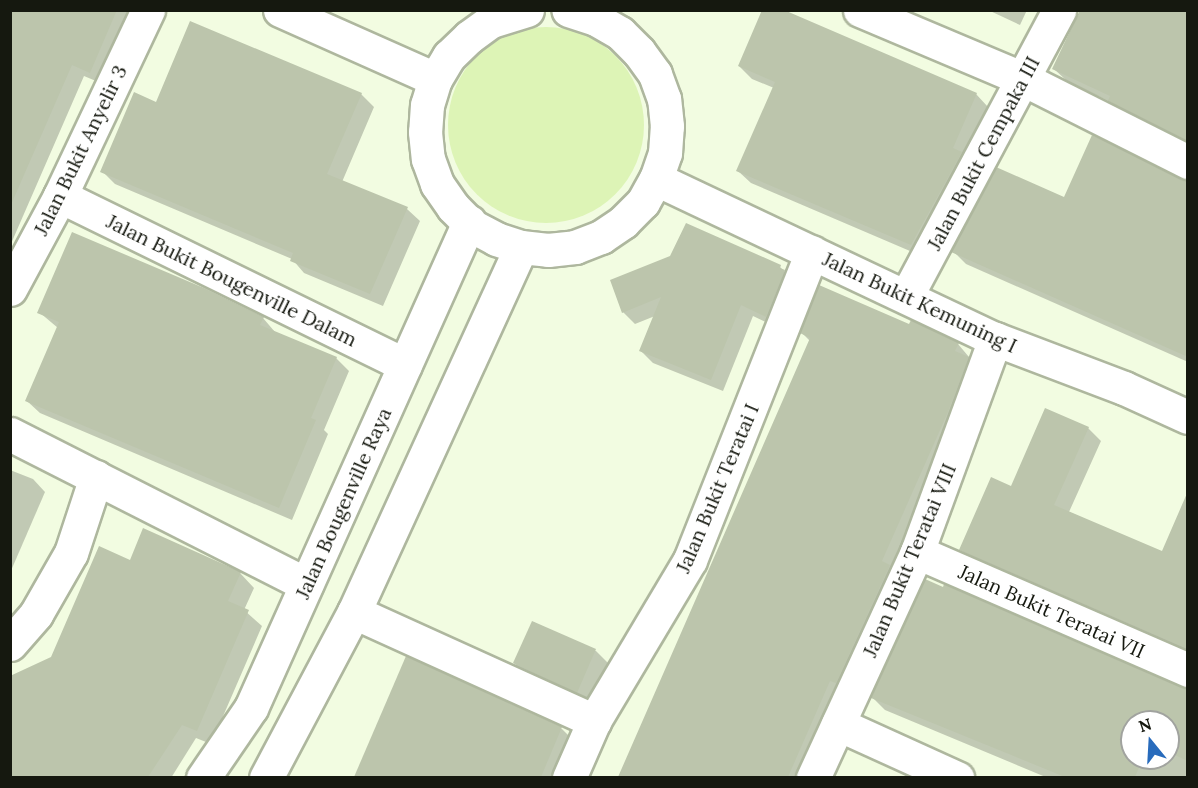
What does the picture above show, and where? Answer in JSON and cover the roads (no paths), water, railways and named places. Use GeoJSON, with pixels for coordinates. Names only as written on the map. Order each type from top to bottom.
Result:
{"type":"FeatureCollection","features":[{"type":"Feature","properties":{"kind":"street","name":"Jalan Bukit Anyelir 3"},"geometry":{"type":"LineString","coordinates":[[10,289],[60,196],[148,10]]}},
{"type":"Feature","properties":{"kind":"street"},"geometry":{"type":"LineString","coordinates":[[280,10],[435,79]]}},
{"type":"Feature","properties":{"kind":"street"},"geometry":{"type":"LineString","coordinates":[[527,10],[491,21],[449,56],[435,79],[427,105],[425,132],[428,159],[437,184],[453,207],[468,222],[496,239],[521,247],[557,249],[575,247],[601,237],[623,222],[642,202],[656,179],[665,153],[667,126],[664,99],[655,74],[639,52],[620,33],[596,19],[570,11]]}},
{"type":"Feature","properties":{"kind":"street"},"geometry":{"type":"LineString","coordinates":[[860,10],[1023,79],[1188,162]]}},
{"type":"Feature","properties":{"kind":"street","name":"Jalan Bukit Cempaka III"},"geometry":{"type":"LineString","coordinates":[[907,295],[1059,10]]}},
{"type":"Feature","properties":{"kind":"street","name":"Jalan Bukit Kemuning I"},"geometry":{"type":"LineString","coordinates":[[656,179],[907,295],[995,339],[1124,388],[1188,417]]}},
{"type":"Feature","properties":{"kind":"street","name":"Jalan Bukit Bougenville Dalam"},"geometry":{"type":"LineString","coordinates":[[60,196],[405,365]]}},
{"type":"Feature","properties":{"kind":"street","name":"Jalan Bougenville Raya"},"geometry":{"type":"LineString","coordinates":[[203,777],[251,708],[468,222]]}},
{"type":"Feature","properties":{"kind":"street"},"geometry":{"type":"LineString","coordinates":[[266,777],[354,612],[521,247]]}},
{"type":"Feature","properties":{"kind":"street","name":"Jalan Bukit Teratai I"},"geometry":{"type":"LineString","coordinates":[[569,777],[594,721],[690,560],[812,252]]}},
{"type":"Feature","properties":{"kind":"street","name":"Jalan Bukit Teratai VIII"},"geometry":{"type":"LineString","coordinates":[[813,777],[917,552],[995,339]]}},
{"type":"Feature","properties":{"kind":"street"},"geometry":{"type":"LineString","coordinates":[[10,434],[306,584]]}},
{"type":"Feature","properties":{"kind":"street"},"geometry":{"type":"LineString","coordinates":[[10,644],[36,614],[71,553],[96,477]]}},
{"type":"Feature","properties":{"kind":"street","name":"Jalan Bukit Teratai VII"},"geometry":{"type":"LineString","coordinates":[[917,552],[1188,670]]}},
{"type":"Feature","properties":{"kind":"street"},"geometry":{"type":"LineString","coordinates":[[354,612],[594,721]]}},
{"type":"Feature","properties":{"kind":"street"},"geometry":{"type":"LineString","coordinates":[[838,724],[957,777]]}}]}
